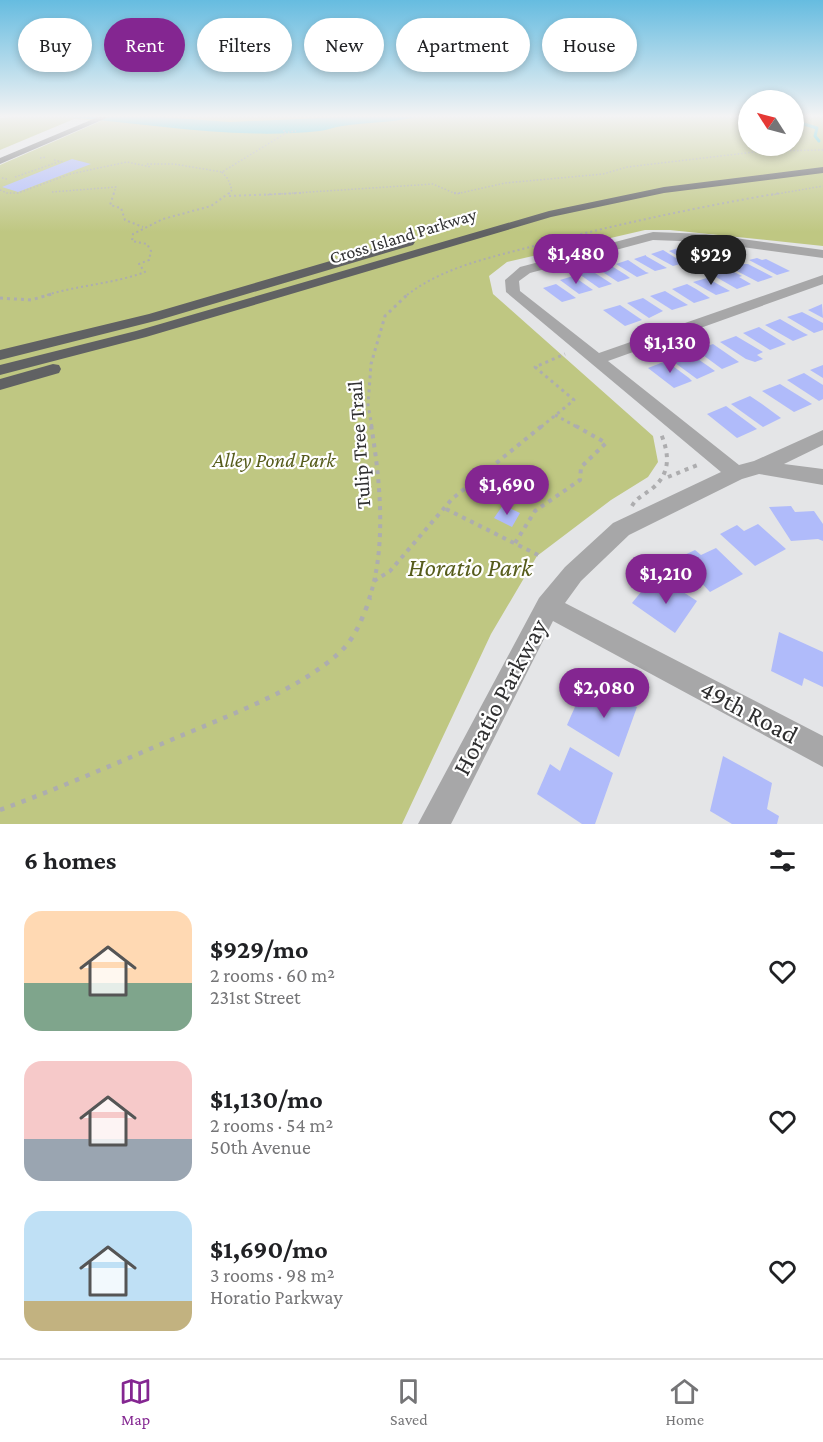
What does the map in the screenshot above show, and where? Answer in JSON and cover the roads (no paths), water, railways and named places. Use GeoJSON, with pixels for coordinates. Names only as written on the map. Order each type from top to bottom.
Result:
{"type":"FeatureCollection","features":[{"type":"Feature","properties":{"kind":"highway","name":"Cross Island Parkway"},"geometry":{"type":"LineString","coordinates":[[504,214],[651,182],[823,162]]}},
{"type":"Feature","properties":{"kind":"highway","name":"Cross Island Parkway"},"geometry":{"type":"LineString","coordinates":[[0,370],[84,350],[275,296],[549,214],[664,190],[823,170]]}},
{"type":"Feature","properties":{"kind":"highway","name":"Cross Island Parkway"},"geometry":{"type":"LineString","coordinates":[[0,355],[154,316],[417,239]]}},
{"type":"Feature","properties":{"kind":"highway"},"geometry":{"type":"LineString","coordinates":[[0,385],[160,336],[275,296]]}},
{"type":"Feature","properties":{"kind":"highway"},"geometry":{"type":"LineString","coordinates":[[0,346],[154,316]]}},
{"type":"Feature","properties":{"kind":"street"},"geometry":{"type":"LineString","coordinates":[[736,473],[513,292],[512,280],[525,270],[653,236],[706,238],[823,254]]}},
{"type":"Feature","properties":{"kind":"street"},"geometry":{"type":"LineString","coordinates":[[595,360],[823,279]]}},
{"type":"Feature","properties":{"kind":"street","name":"Horatio Parkway"},"geometry":{"type":"LineString","coordinates":[[434,824],[548,606],[573,574],[621,529],[736,473],[759,467],[822,439]]}},
{"type":"Feature","properties":{"kind":"street"},"geometry":{"type":"LineString","coordinates":[[759,467],[823,477]]}},
{"type":"Feature","properties":{"kind":"street","name":"49th Road"},"geometry":{"type":"LineString","coordinates":[[548,606],[823,752]]}},
{"type":"Feature","properties":{"kind":"park label","name":"Alley Pond Park"},"geometry":{"type":"Point","coordinates":[274,460]}},
{"type":"Feature","properties":{"kind":"park label","name":"Horatio Park"},"geometry":{"type":"Point","coordinates":[470,567]}}]}
